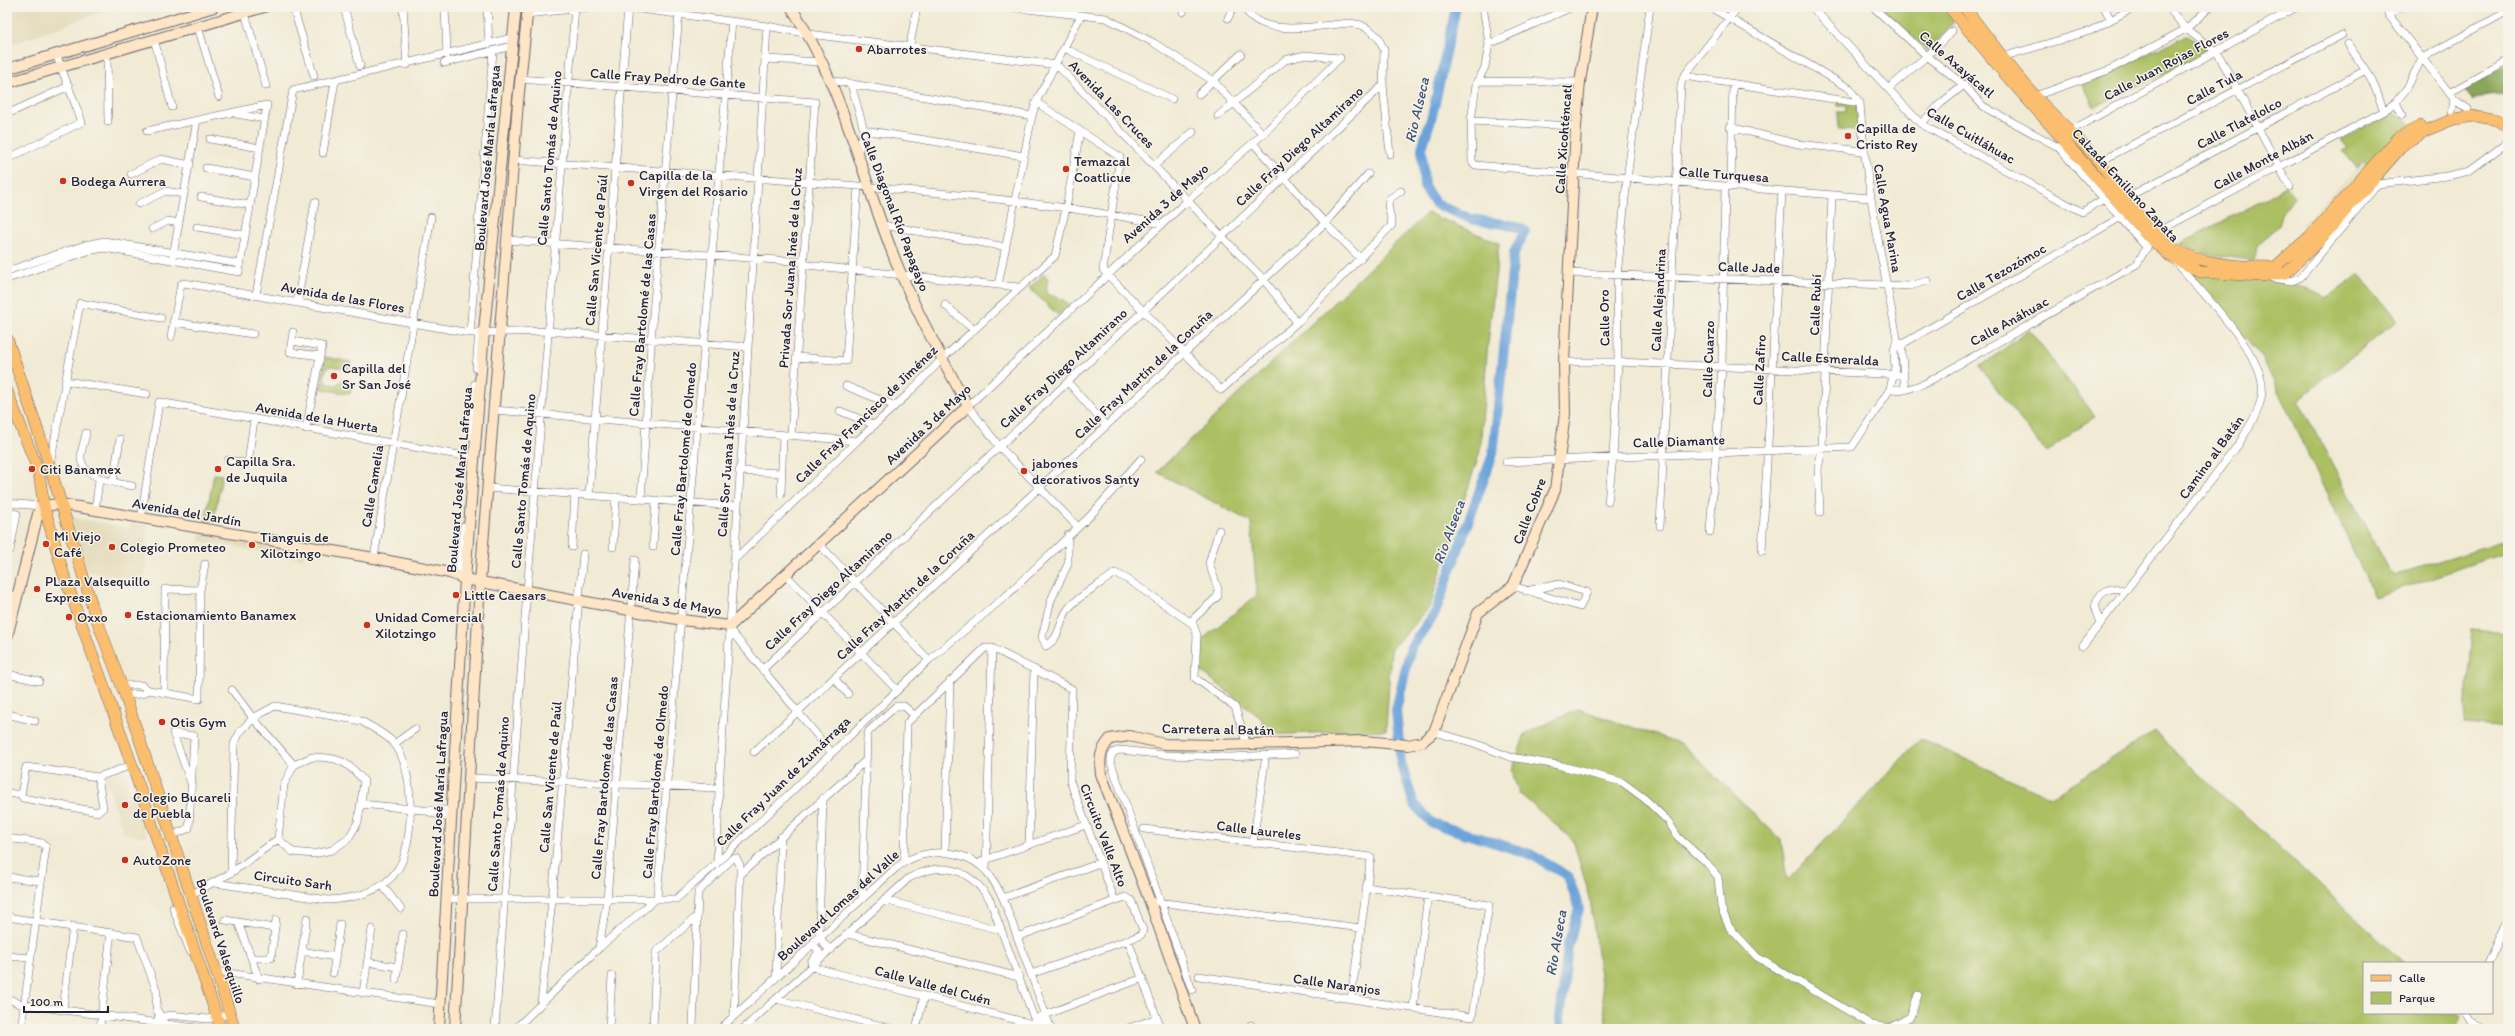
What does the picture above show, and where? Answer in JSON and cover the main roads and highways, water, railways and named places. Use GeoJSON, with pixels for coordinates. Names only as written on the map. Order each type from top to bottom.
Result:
{"type":"FeatureCollection","features":[{"type":"Feature","properties":{"kind":"main road","name":"Calzada Emiliano Zapata"},"geometry":{"type":"LineString","coordinates":[[1949,7],[2004,73],[2152,240],[2170,256],[2200,272],[2260,276],[2286,273],[2320,240],[2404,144],[2425,131],[2454,119],[2476,116],[2497,120],[2508,128]]}},
{"type":"Feature","properties":{"kind":"main road","name":"Calzada Emiliano Zapata"},"geometry":{"type":"LineString","coordinates":[[1965,8],[2002,57],[2035,96],[2068,132],[2099,162],[2126,198],[2152,240],[2205,261],[2252,267],[2275,267],[2309,237],[2399,137],[2452,112],[2468,109],[2490,111],[2508,119]]}},
{"type":"Feature","properties":{"kind":"main road","name":"Boulevard Valsequillo"},"geometry":{"type":"LineString","coordinates":[[7,338],[50,467],[94,612],[123,690],[234,1028]]}},
{"type":"Feature","properties":{"kind":"main road","name":"Boulevard Valsequillo"},"geometry":{"type":"LineString","coordinates":[[7,391],[39,473],[42,506],[63,572],[132,765],[195,958],[210,994],[221,1029]]}},
{"type":"Feature","properties":{"kind":"waterway","name":"Rio Alseca"},"geometry":{"type":"LineString","coordinates":[[1456,7],[1432,116],[1422,148],[1424,187],[1436,204],[1471,219],[1515,226],[1525,231],[1514,253],[1493,454],[1435,613],[1411,647],[1396,710],[1401,763],[1414,804],[1432,823],[1530,854],[1568,876],[1579,909],[1568,945],[1560,1019],[1561,1029]]}},
{"type":"Feature","properties":{"kind":"place","name":"Abarrotes"},"geometry":{"type":"Point","coordinates":[859,49]}},
{"type":"Feature","properties":{"kind":"place","name":"Capilla de Cristo Rey"},"geometry":{"type":"Point","coordinates":[1848,136]}},
{"type":"Feature","properties":{"kind":"place","name":"Temazcal Coatlicue"},"geometry":{"type":"Point","coordinates":[1066,169]}},
{"type":"Feature","properties":{"kind":"place","name":"Bodega Aurrera"},"geometry":{"type":"Point","coordinates":[63,181]}},
{"type":"Feature","properties":{"kind":"place","name":"Capilla de la Virgen del Rosario"},"geometry":{"type":"Point","coordinates":[631,183]}},
{"type":"Feature","properties":{"kind":"place","name":"Capilla del Sr San José"},"geometry":{"type":"Point","coordinates":[334,376]}},
{"type":"Feature","properties":{"kind":"place","name":"Citi Banamex"},"geometry":{"type":"Point","coordinates":[32,469]}},
{"type":"Feature","properties":{"kind":"place","name":"Capilla Sra. de Juquila"},"geometry":{"type":"Point","coordinates":[218,469]}},
{"type":"Feature","properties":{"kind":"place","name":"jabones decorativos Santy"},"geometry":{"type":"Point","coordinates":[1024,471]}},
{"type":"Feature","properties":{"kind":"place","name":"Mi Viejo Café"},"geometry":{"type":"Point","coordinates":[46,544]}},
{"type":"Feature","properties":{"kind":"place","name":"Tianguis de Xilotzingo"},"geometry":{"type":"Point","coordinates":[252,545]}},
{"type":"Feature","properties":{"kind":"place","name":"Colegio Prometeo"},"geometry":{"type":"Point","coordinates":[112,547]}},
{"type":"Feature","properties":{"kind":"place","name":"PLaza Valsequillo Express"},"geometry":{"type":"Point","coordinates":[37,589]}},
{"type":"Feature","properties":{"kind":"place","name":"Little Caesars"},"geometry":{"type":"Point","coordinates":[456,595]}},
{"type":"Feature","properties":{"kind":"place","name":"Estacionamiento Banamex"},"geometry":{"type":"Point","coordinates":[128,615]}},
{"type":"Feature","properties":{"kind":"place","name":"Oxxo"},"geometry":{"type":"Point","coordinates":[69,617]}},
{"type":"Feature","properties":{"kind":"place","name":"Unidad Comercial Xilotzingo"},"geometry":{"type":"Point","coordinates":[367,625]}},
{"type":"Feature","properties":{"kind":"place","name":"Otis Gym"},"geometry":{"type":"Point","coordinates":[162,722]}},
{"type":"Feature","properties":{"kind":"place","name":"Colegio Bucareli de Puebla"},"geometry":{"type":"Point","coordinates":[125,805]}},
{"type":"Feature","properties":{"kind":"place","name":"AutoZone"},"geometry":{"type":"Point","coordinates":[125,860]}}]}
